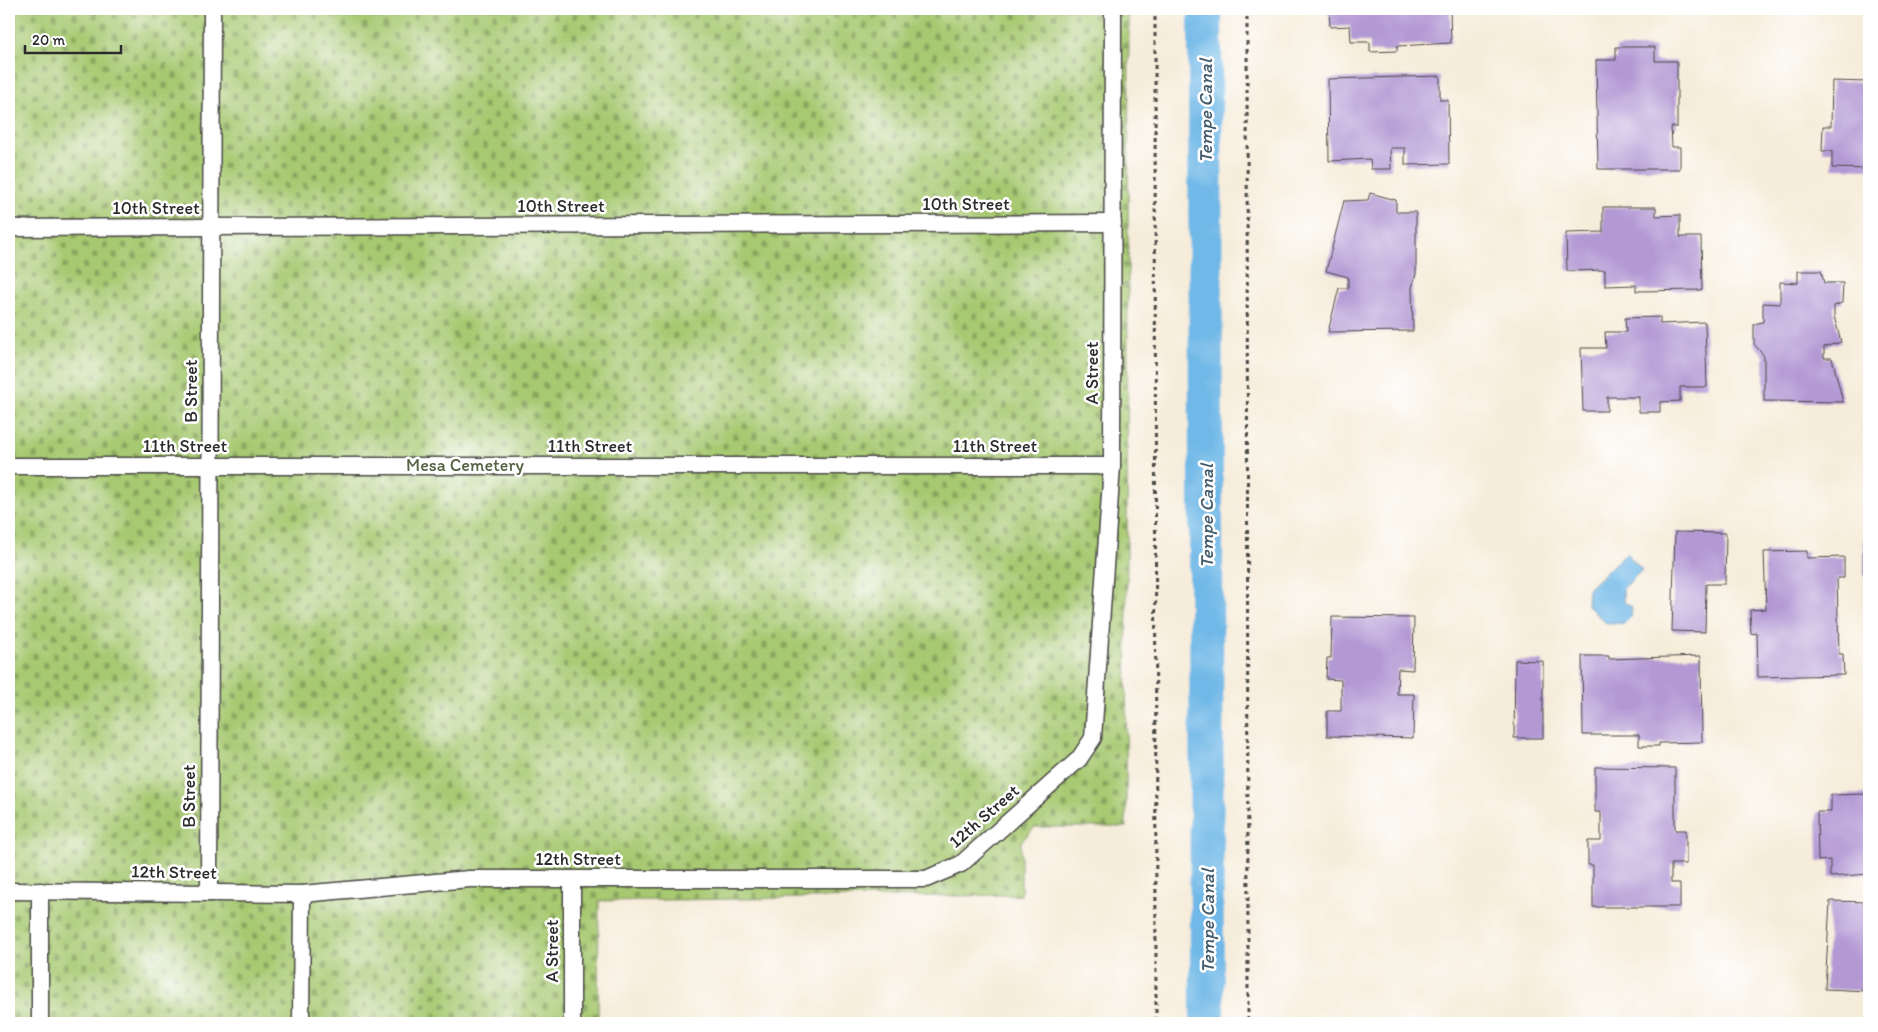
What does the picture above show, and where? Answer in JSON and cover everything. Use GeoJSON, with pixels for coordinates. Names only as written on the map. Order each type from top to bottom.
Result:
{"type":"FeatureCollection","features":[{"type":"Feature","properties":{"kind":"lane","name":"B Street"},"geometry":{"type":"LineString","coordinates":[[209,893],[212,9]]}},
{"type":"Feature","properties":{"kind":"lane","name":"A Street"},"geometry":{"type":"LineString","coordinates":[[1094,738],[1112,466],[1113,9]]}},
{"type":"Feature","properties":{"kind":"lane","name":"10th Street"},"geometry":{"type":"LineString","coordinates":[[9,228],[1113,223]]}},
{"type":"Feature","properties":{"kind":"lane","name":"11th Street"},"geometry":{"type":"LineString","coordinates":[[9,466],[1112,466]]}},
{"type":"Feature","properties":{"kind":"lane","name":"12th Street"},"geometry":{"type":"LineString","coordinates":[[9,890],[302,894],[469,879],[926,879],[961,864],[1079,759],[1094,738]]}},
{"type":"Feature","properties":{"kind":"lane","name":"A Street"},"geometry":{"type":"LineString","coordinates":[[572,879],[572,1023]]}},
{"type":"Feature","properties":{"kind":"lane"},"geometry":{"type":"LineString","coordinates":[[40,891],[40,1023]]}},
{"type":"Feature","properties":{"kind":"lane"},"geometry":{"type":"LineString","coordinates":[[301,1023],[302,894]]}},
{"type":"Feature","properties":{"kind":"path"},"geometry":{"type":"LineString","coordinates":[[1156,9],[1156,1023]]}},
{"type":"Feature","properties":{"kind":"path"},"geometry":{"type":"LineString","coordinates":[[1247,9],[1248,1023]]}},
{"type":"Feature","properties":{"kind":"green space","name":"Mesa Cemetery"},"geometry":{"type":"Polygon","coordinates":[[[9,9],[1129,9],[1126,827],[1035,827],[1021,842],[1021,895],[599,901],[598,1023],[9,1023],[9,9]]]}},
{"type":"Feature","properties":{"kind":"water"},"geometry":{"type":"Polygon","coordinates":[[[1626,553],[1642,570],[1623,589],[1623,601],[1632,607],[1631,617],[1625,623],[1607,624],[1587,605],[1588,589],[1626,553]]]}},
{"type":"Feature","properties":{"kind":"building"},"geometry":{"type":"Polygon","coordinates":[[[1329,9],[1450,9],[1451,43],[1397,46],[1397,51],[1370,52],[1370,42],[1351,42],[1350,26],[1330,27],[1329,9]]]}},
{"type":"Feature","properties":{"kind":"building"},"geometry":{"type":"Polygon","coordinates":[[[1616,47],[1655,47],[1655,61],[1677,61],[1677,127],[1671,127],[1672,147],[1680,147],[1680,169],[1598,169],[1596,60],[1616,60],[1616,47]]]}},
{"type":"Feature","properties":{"kind":"building"},"geometry":{"type":"Polygon","coordinates":[[[1440,76],[1440,100],[1448,100],[1449,164],[1405,165],[1405,148],[1390,148],[1391,169],[1371,169],[1370,159],[1329,161],[1328,79],[1440,76]]]}},
{"type":"Feature","properties":{"kind":"building"},"geometry":{"type":"Polygon","coordinates":[[[1832,81],[1869,82],[1869,169],[1832,168],[1832,151],[1822,151],[1823,126],[1831,126],[1832,81]]]}},
{"type":"Feature","properties":{"kind":"building"},"geometry":{"type":"Polygon","coordinates":[[[1370,193],[1396,200],[1396,212],[1416,212],[1416,274],[1412,288],[1413,331],[1328,332],[1339,288],[1348,288],[1348,277],[1326,271],[1344,201],[1368,200],[1370,193]]]}},
{"type":"Feature","properties":{"kind":"building"},"geometry":{"type":"Polygon","coordinates":[[[1603,207],[1656,207],[1656,216],[1680,215],[1680,237],[1701,237],[1702,290],[1636,291],[1636,285],[1605,286],[1605,270],[1567,271],[1566,233],[1603,232],[1603,207]]]}},
{"type":"Feature","properties":{"kind":"building"},"geometry":{"type":"Polygon","coordinates":[[[1798,271],[1821,271],[1824,283],[1843,283],[1842,303],[1834,306],[1834,316],[1841,342],[1824,347],[1824,358],[1832,358],[1843,402],[1764,401],[1764,356],[1754,344],[1754,324],[1763,322],[1763,303],[1780,304],[1780,282],[1798,283],[1798,271]]]}},
{"type":"Feature","properties":{"kind":"building"},"geometry":{"type":"Polygon","coordinates":[[[1660,317],[1660,324],[1705,322],[1707,387],[1680,387],[1680,401],[1660,402],[1660,412],[1639,412],[1639,397],[1607,397],[1607,411],[1583,411],[1581,348],[1606,348],[1605,332],[1626,332],[1625,318],[1660,317]]]}},
{"type":"Feature","properties":{"kind":"building"},"geometry":{"type":"Polygon","coordinates":[[[1675,532],[1726,533],[1725,584],[1706,584],[1705,632],[1672,631],[1675,532]]]}},
{"type":"Feature","properties":{"kind":"building"},"geometry":{"type":"Polygon","coordinates":[[[1864,541],[1869,541],[1869,575],[1864,575],[1864,541]]]}},
{"type":"Feature","properties":{"kind":"building"},"geometry":{"type":"Polygon","coordinates":[[[1807,551],[1807,558],[1844,557],[1844,578],[1837,578],[1839,654],[1843,654],[1844,675],[1758,677],[1757,633],[1751,634],[1750,610],[1766,609],[1764,552],[1807,551]]]}},
{"type":"Feature","properties":{"kind":"building"},"geometry":{"type":"Polygon","coordinates":[[[1332,617],[1414,618],[1413,670],[1398,669],[1397,694],[1414,694],[1413,738],[1327,736],[1327,711],[1341,711],[1341,680],[1326,679],[1327,658],[1331,658],[1332,617]]]}},
{"type":"Feature","properties":{"kind":"building"},"geometry":{"type":"Polygon","coordinates":[[[1582,656],[1609,656],[1609,659],[1701,656],[1702,742],[1659,743],[1659,746],[1639,746],[1639,735],[1583,735],[1582,656]]]}},
{"type":"Feature","properties":{"kind":"building"},"geometry":{"type":"Polygon","coordinates":[[[1515,660],[1543,661],[1543,738],[1514,738],[1515,660]]]}},
{"type":"Feature","properties":{"kind":"building"},"geometry":{"type":"Polygon","coordinates":[[[1595,767],[1675,768],[1675,830],[1686,830],[1686,864],[1671,864],[1671,883],[1680,883],[1680,907],[1593,907],[1593,865],[1588,865],[1588,841],[1601,841],[1601,812],[1595,812],[1595,767]]]}},
{"type":"Feature","properties":{"kind":"building"},"geometry":{"type":"Polygon","coordinates":[[[1869,794],[1869,874],[1830,877],[1830,860],[1818,861],[1817,812],[1831,812],[1831,795],[1869,794]]]}},
{"type":"Feature","properties":{"kind":"building"},"geometry":{"type":"Polygon","coordinates":[[[1830,901],[1869,902],[1869,991],[1825,989],[1830,901]]]}},
{"type":"Feature","properties":{"kind":"waterway","name":"Tempe Canal"},"geometry":{"type":"LineString","coordinates":[[1205,9],[1207,1023]]}}]}
